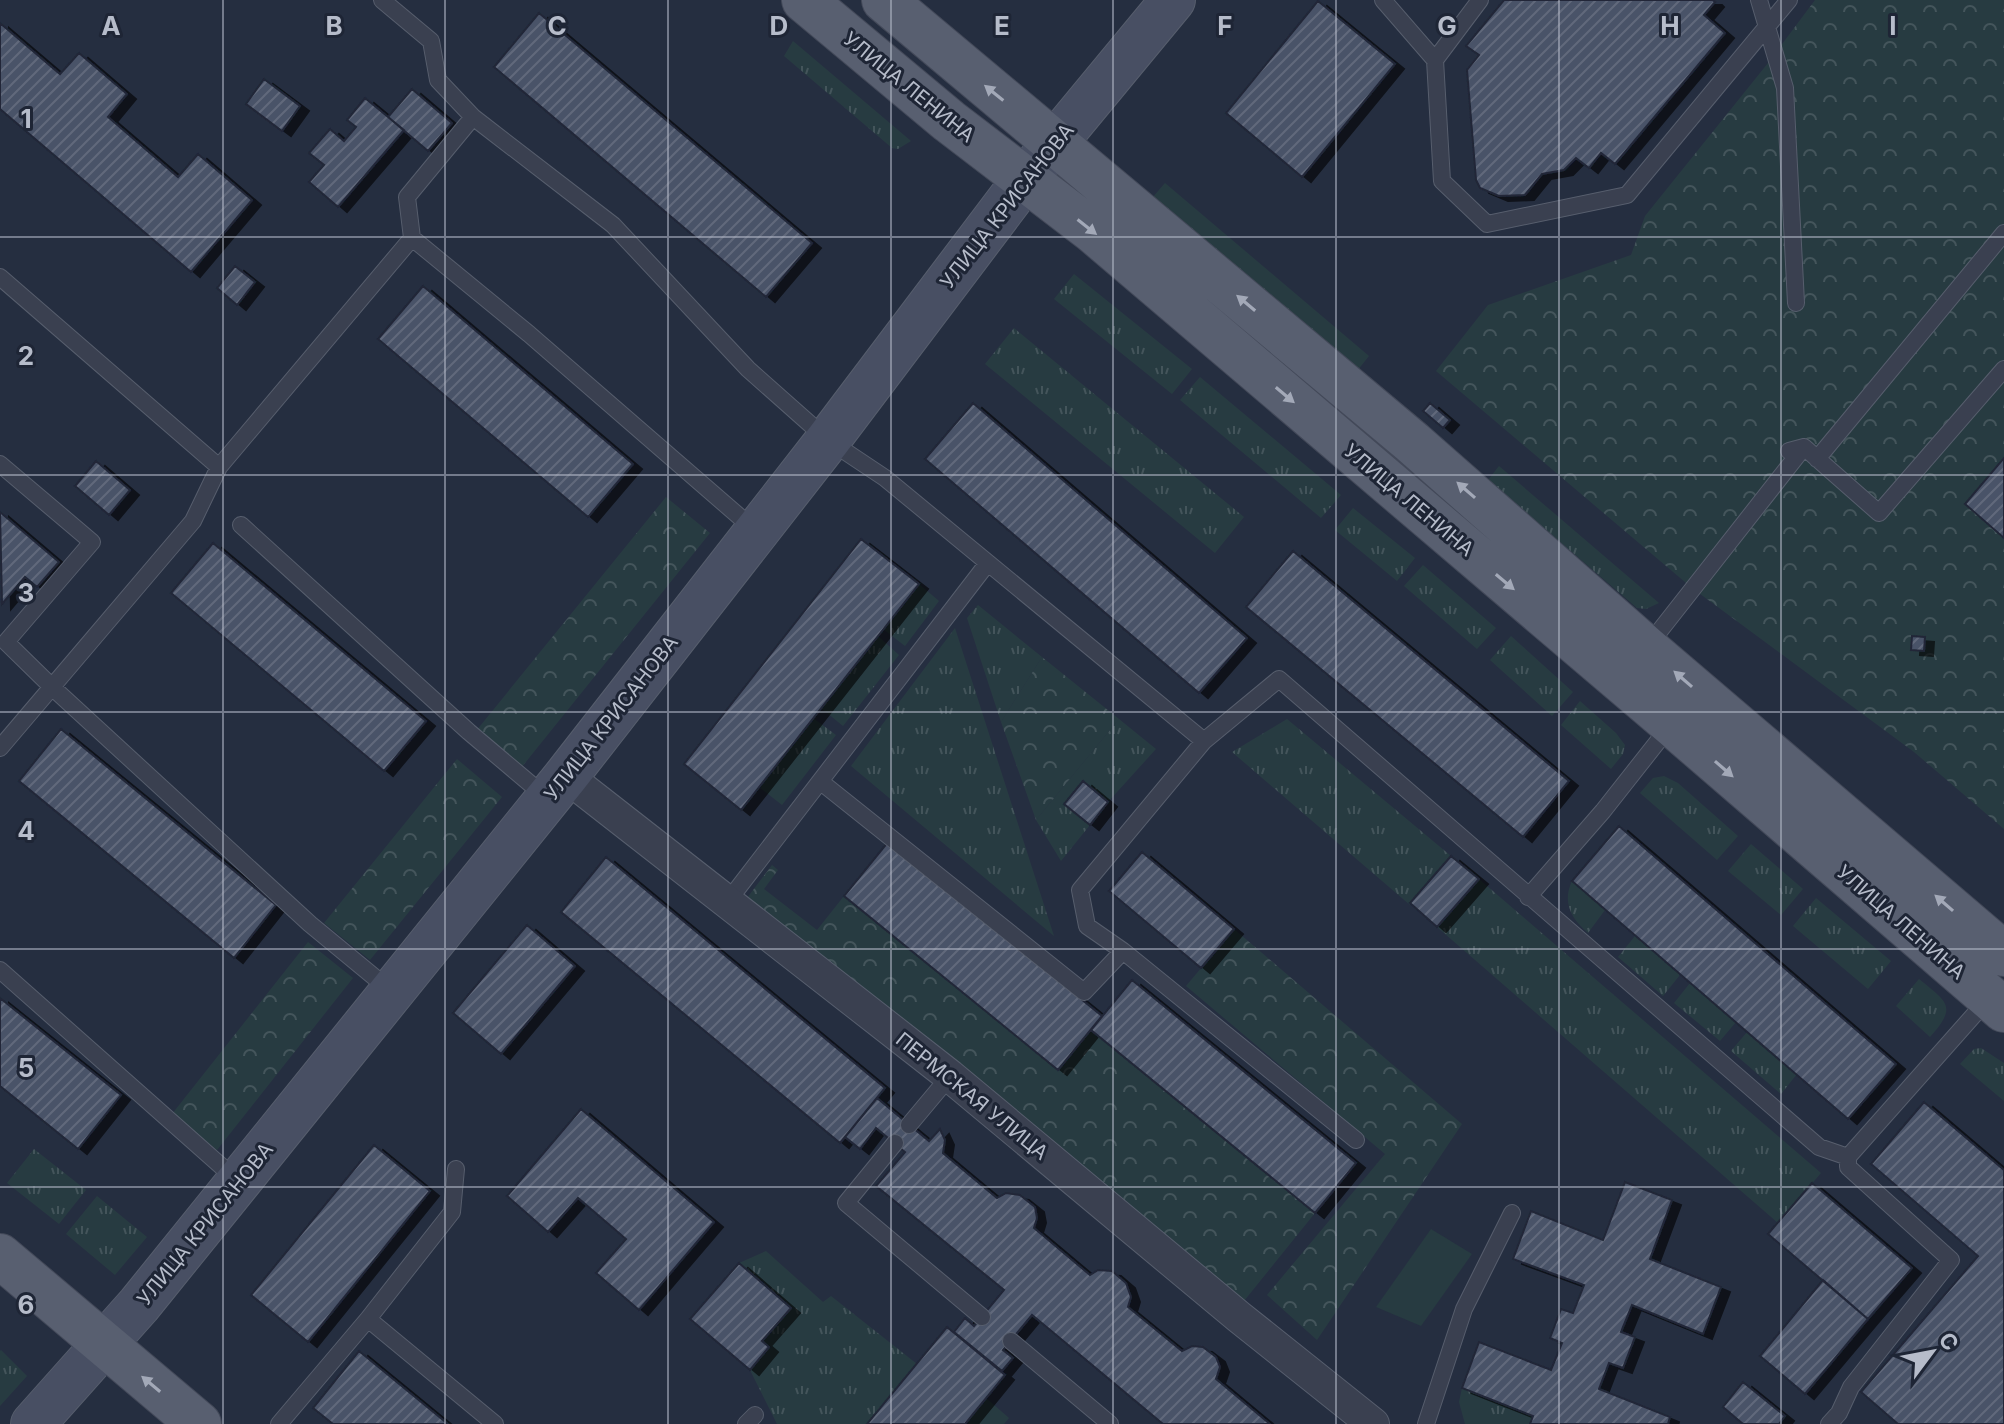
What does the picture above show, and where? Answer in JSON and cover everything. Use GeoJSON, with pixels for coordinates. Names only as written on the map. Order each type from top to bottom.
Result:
{"type":"FeatureCollection","features":[{"type":"Feature","properties":{"kind":"main road","name":"УЛИЦА ЛЕНИНА"},"geometry":{"type":"LineString","coordinates":[[804,0],[949,121],[1093,231],[1996,1004]]}},
{"type":"Feature","properties":{"kind":"main road","name":"УЛИЦА ЛЕНИНА"},"geometry":{"type":"LineString","coordinates":[[884,0],[1413,443],[1646,648],[2004,954]]}},
{"type":"Feature","properties":{"kind":"main road","name":"УЛИЦА КРИСАНОВА"},"geometry":{"type":"LineString","coordinates":[[33,1424],[139,1305],[557,787],[828,440],[1025,179],[1173,0]]}},
{"type":"Feature","properties":{"kind":"main road"},"geometry":{"type":"LineString","coordinates":[[0,1256],[199,1424]]}},
{"type":"Feature","properties":{"kind":"street","name":"ПЕРМСКАЯ УЛИЦА"},"geometry":{"type":"LineString","coordinates":[[557,787],[728,901],[950,1076],[1227,1307],[1373,1424]]}},
{"type":"Feature","properties":{"kind":"lane"},"geometry":{"type":"LineString","coordinates":[[382,0],[431,41],[438,80],[473,117],[613,225],[748,369],[828,440],[885,478],[1204,741]]}},
{"type":"Feature","properties":{"kind":"lane"},"geometry":{"type":"LineString","coordinates":[[1383,0],[1435,60],[1442,181],[1487,224],[1627,195],[1789,0]]}},
{"type":"Feature","properties":{"kind":"lane"},"geometry":{"type":"LineString","coordinates":[[1435,60],[1480,0]]}},
{"type":"Feature","properties":{"kind":"lane"},"geometry":{"type":"LineString","coordinates":[[1759,0],[1785,88],[1796,303]]}},
{"type":"Feature","properties":{"kind":"lane"},"geometry":{"type":"LineString","coordinates":[[473,117],[407,197],[412,238],[529,334],[757,532]]}},
{"type":"Feature","properties":{"kind":"lane"},"geometry":{"type":"LineString","coordinates":[[1817,459],[2004,233]]}},
{"type":"Feature","properties":{"kind":"lane"},"geometry":{"type":"LineString","coordinates":[[0,748],[193,521],[219,467],[412,238]]}},
{"type":"Feature","properties":{"kind":"lane"},"geometry":{"type":"LineString","coordinates":[[0,277],[219,467]]}},
{"type":"Feature","properties":{"kind":"lane"},"geometry":{"type":"LineString","coordinates":[[1646,648],[1796,449],[1817,459],[1879,513],[2004,369]]}},
{"type":"Feature","properties":{"kind":"lane"},"geometry":{"type":"LineString","coordinates":[[0,464],[92,542],[6,642],[310,924],[392,992]]}},
{"type":"Feature","properties":{"kind":"lane"},"geometry":{"type":"LineString","coordinates":[[241,525],[469,732],[557,787]]}},
{"type":"Feature","properties":{"kind":"lane"},"geometry":{"type":"LineString","coordinates":[[728,901],[987,564]]}},
{"type":"Feature","properties":{"kind":"lane"},"geometry":{"type":"LineString","coordinates":[[1356,1140],[1123,951],[1087,926],[1080,890],[1204,741],[1279,679],[1819,1147],[1848,1157]]}},
{"type":"Feature","properties":{"kind":"lane"},"geometry":{"type":"LineString","coordinates":[[1528,897],[1603,811],[1672,724]]}},
{"type":"Feature","properties":{"kind":"lane"},"geometry":{"type":"LineString","coordinates":[[821,782],[1084,992],[1098,981],[1123,951]]}},
{"type":"Feature","properties":{"kind":"lane"},"geometry":{"type":"LineString","coordinates":[[0,970],[239,1182]]}},
{"type":"Feature","properties":{"kind":"lane"},"geometry":{"type":"LineString","coordinates":[[1839,1420],[1851,1387],[1951,1260],[1848,1167],[1848,1157],[1996,1004]]}},
{"type":"Feature","properties":{"kind":"lane"},"geometry":{"type":"LineString","coordinates":[[909,1125],[950,1076]]}},
{"type":"Feature","properties":{"kind":"lane"},"geometry":{"type":"LineString","coordinates":[[895,1143],[846,1203],[982,1317]]}},
{"type":"Feature","properties":{"kind":"lane"},"geometry":{"type":"LineString","coordinates":[[279,1424],[368,1319],[452,1212],[456,1169]]}},
{"type":"Feature","properties":{"kind":"lane"},"geometry":{"type":"LineString","coordinates":[[1426,1424],[1464,1309],[1512,1213]]}},
{"type":"Feature","properties":{"kind":"lane"},"geometry":{"type":"LineString","coordinates":[[368,1319],[495,1424]]}},
{"type":"Feature","properties":{"kind":"lane"},"geometry":{"type":"LineString","coordinates":[[1011,1341],[1110,1424]]}},
{"type":"Feature","properties":{"kind":"green space"},"geometry":{"type":"Polygon","coordinates":[[[1815,0],[2004,0],[2004,829],[1914,752],[1692,588],[1436,371],[1488,305],[1631,255],[1645,216],[1815,0]]]}},
{"type":"Feature","properties":{"kind":"green space"},"geometry":{"type":"Polygon","coordinates":[[[793,41],[911,141],[898,149],[892,148],[784,56],[793,41]]]}},
{"type":"Feature","properties":{"kind":"green space"},"geometry":{"type":"Polygon","coordinates":[[[1165,183],[1369,356],[1357,371],[1152,198],[1165,183]]]}},
{"type":"Feature","properties":{"kind":"green space"},"geometry":{"type":"Polygon","coordinates":[[[1074,274],[1192,369],[1172,394],[1054,299],[1074,274]]]}},
{"type":"Feature","properties":{"kind":"green space"},"geometry":{"type":"Polygon","coordinates":[[[1014,328],[1244,517],[1215,553],[985,364],[1014,328]]]}},
{"type":"Feature","properties":{"kind":"green space"},"geometry":{"type":"Polygon","coordinates":[[[1200,377],[1341,495],[1321,518],[1180,400],[1200,377]]]}},
{"type":"Feature","properties":{"kind":"green space"},"geometry":{"type":"Polygon","coordinates":[[[1499,466],[1659,603],[1646,609],[1637,608],[1488,480],[1499,466]]]}},
{"type":"Feature","properties":{"kind":"green space"},"geometry":{"type":"Polygon","coordinates":[[[666,497],[710,533],[521,768],[476,731],[666,497]]]}},
{"type":"Feature","properties":{"kind":"green space"},"geometry":{"type":"Polygon","coordinates":[[[1353,508],[1415,558],[1397,581],[1335,530],[1353,508]]]}},
{"type":"Feature","properties":{"kind":"green space"},"geometry":{"type":"Polygon","coordinates":[[[1423,565],[1496,628],[1477,649],[1404,586],[1423,565]]]}},
{"type":"Feature","properties":{"kind":"green space"},"geometry":{"type":"Polygon","coordinates":[[[919,584],[939,601],[905,646],[883,629],[919,584]]]}},
{"type":"Feature","properties":{"kind":"green space"},"geometry":{"type":"Polygon","coordinates":[[[978,605],[1042,657],[1001,722],[967,618],[978,605]]]}},
{"type":"Feature","properties":{"kind":"green space"},"geometry":{"type":"Polygon","coordinates":[[[955,628],[1054,936],[851,766],[955,628]]]}},
{"type":"Feature","properties":{"kind":"green space"},"geometry":{"type":"Polygon","coordinates":[[[878,636],[899,655],[843,726],[821,708],[878,636]]]}},
{"type":"Feature","properties":{"kind":"green space"},"geometry":{"type":"Polygon","coordinates":[[[1511,636],[1573,692],[1552,716],[1490,660],[1511,636]]]}},
{"type":"Feature","properties":{"kind":"green space"},"geometry":{"type":"Polygon","coordinates":[[[1042,657],[1119,719],[1036,820],[1001,722],[1042,657]]]}},
{"type":"Feature","properties":{"kind":"green space"},"geometry":{"type":"Polygon","coordinates":[[[1580,701],[1625,745],[1623,754],[1611,769],[1561,725],[1580,701]]]}},
{"type":"Feature","properties":{"kind":"green space"},"geometry":{"type":"Polygon","coordinates":[[[813,718],[836,735],[782,805],[759,787],[813,718]]]}},
{"type":"Feature","properties":{"kind":"green space"},"geometry":{"type":"Polygon","coordinates":[[[1119,719],[1156,749],[1108,802],[1082,781],[1064,804],[1090,825],[1061,861],[1036,820],[1119,719]]]}},
{"type":"Feature","properties":{"kind":"green space"},"geometry":{"type":"Polygon","coordinates":[[[1287,719],[1451,856],[1410,905],[1232,752],[1287,719]]]}},
{"type":"Feature","properties":{"kind":"green space"},"geometry":{"type":"Polygon","coordinates":[[[457,759],[502,797],[370,960],[324,923],[457,759]]]}},
{"type":"Feature","properties":{"kind":"green space"},"geometry":{"type":"Polygon","coordinates":[[[1664,776],[1678,783],[1738,836],[1717,860],[1640,793],[1653,778],[1664,776]]]}},
{"type":"Feature","properties":{"kind":"green space"},"geometry":{"type":"Polygon","coordinates":[[[1751,844],[1803,889],[1781,915],[1728,871],[1751,844]]]}},
{"type":"Feature","properties":{"kind":"green space"},"geometry":{"type":"Polygon","coordinates":[[[772,865],[778,870],[764,889],[817,930],[844,896],[1057,1070],[1091,1030],[1315,1213],[1240,1306],[744,902],[772,865]]]}},
{"type":"Feature","properties":{"kind":"green space"},"geometry":{"type":"Polygon","coordinates":[[[1479,879],[1821,1173],[1778,1223],[1437,927],[1479,879]]]}},
{"type":"Feature","properties":{"kind":"green space"},"geometry":{"type":"Polygon","coordinates":[[[1572,881],[1605,910],[1588,933],[1570,910],[1568,896],[1572,881]]]}},
{"type":"Feature","properties":{"kind":"green space"},"geometry":{"type":"Polygon","coordinates":[[[1816,898],[1891,961],[1868,989],[1793,926],[1816,898]]]}},
{"type":"Feature","properties":{"kind":"green space"},"geometry":{"type":"Polygon","coordinates":[[[1234,929],[1462,1124],[1317,1340],[1267,1295],[1385,1154],[1186,986],[1234,929]]]}},
{"type":"Feature","properties":{"kind":"green space"},"geometry":{"type":"Polygon","coordinates":[[[1635,936],[1680,975],[1663,996],[1618,957],[1635,936]]]}},
{"type":"Feature","properties":{"kind":"green space"},"geometry":{"type":"Polygon","coordinates":[[[308,942],[353,978],[217,1150],[172,1114],[308,942]]]}},
{"type":"Feature","properties":{"kind":"green space"},"geometry":{"type":"Polygon","coordinates":[[[1919,979],[1946,1005],[1944,1018],[1930,1037],[1896,1006],[1919,979]]]}},
{"type":"Feature","properties":{"kind":"green space"},"geometry":{"type":"Polygon","coordinates":[[[1690,983],[1736,1022],[1720,1041],[1674,1003],[1690,983]]]}},
{"type":"Feature","properties":{"kind":"green space"},"geometry":{"type":"Polygon","coordinates":[[[1747,1032],[1797,1074],[1781,1094],[1731,1051],[1747,1032]]]}},
{"type":"Feature","properties":{"kind":"green space"},"geometry":{"type":"Polygon","coordinates":[[[1981,1048],[2004,1063],[2004,1101],[1960,1064],[1974,1049],[1981,1048]]]}},
{"type":"Feature","properties":{"kind":"green space"},"geometry":{"type":"Polygon","coordinates":[[[34,1149],[86,1190],[59,1224],[7,1183],[34,1149]]]}},
{"type":"Feature","properties":{"kind":"green space"},"geometry":{"type":"Polygon","coordinates":[[[97,1196],[147,1237],[115,1275],[66,1234],[97,1196]]]}},
{"type":"Feature","properties":{"kind":"green space"},"geometry":{"type":"Polygon","coordinates":[[[1431,1229],[1472,1254],[1421,1326],[1376,1307],[1431,1229]]]}},
{"type":"Feature","properties":{"kind":"green space"},"geometry":{"type":"Polygon","coordinates":[[[766,1251],[823,1302],[831,1296],[917,1364],[867,1424],[777,1424],[750,1370],[769,1348],[762,1341],[739,1263],[766,1251]]]}},
{"type":"Feature","properties":{"kind":"green space"},"geometry":{"type":"Polygon","coordinates":[[[0,1351],[27,1376],[0,1406],[0,1351]]]}},
{"type":"Feature","properties":{"kind":"green space"},"geometry":{"type":"Polygon","coordinates":[[[1462,1388],[1533,1416],[1530,1424],[1465,1424],[1459,1402],[1462,1388]]]}},
{"type":"Feature","properties":{"kind":"green space"},"geometry":{"type":"Polygon","coordinates":[[[986,1398],[1009,1418],[1004,1424],[970,1424],[967,1421],[986,1398]]]}},
{"type":"Feature","properties":{"kind":"building"},"geometry":{"type":"Polygon","coordinates":[[[1504,0],[1713,0],[1715,2],[1704,15],[1725,33],[1615,164],[1601,153],[1589,168],[1576,158],[1564,170],[1542,174],[1525,195],[1499,196],[1480,188],[1476,180],[1467,70],[1479,55],[1466,46],[1504,0]]]}},
{"type":"Feature","properties":{"kind":"building"},"geometry":{"type":"Polygon","coordinates":[[[1318,1],[1395,64],[1302,177],[1226,113],[1318,1]]]}},
{"type":"Feature","properties":{"kind":"building"},"geometry":{"type":"Polygon","coordinates":[[[539,13],[812,243],[766,297],[494,67],[539,13]]]}},
{"type":"Feature","properties":{"kind":"building"},"geometry":{"type":"Polygon","coordinates":[[[0,23],[60,74],[79,53],[127,94],[108,117],[178,177],[198,154],[252,200],[191,272],[0,109],[0,23]]]}},
{"type":"Feature","properties":{"kind":"building"},"geometry":{"type":"Polygon","coordinates":[[[264,79],[300,106],[282,131],[246,104],[264,79]]]}},
{"type":"Feature","properties":{"kind":"building"},"geometry":{"type":"Polygon","coordinates":[[[412,89],[452,123],[428,151],[388,117],[412,89]]]}},
{"type":"Feature","properties":{"kind":"building"},"geometry":{"type":"Polygon","coordinates":[[[365,98],[404,130],[338,207],[309,182],[324,165],[309,153],[330,129],[344,141],[356,127],[347,120],[365,98]]]}},
{"type":"Feature","properties":{"kind":"building"},"geometry":{"type":"Polygon","coordinates":[[[235,266],[255,282],[237,305],[217,288],[235,266]]]}},
{"type":"Feature","properties":{"kind":"building"},"geometry":{"type":"Polygon","coordinates":[[[423,286],[633,464],[588,517],[378,339],[423,286]]]}},
{"type":"Feature","properties":{"kind":"building"},"geometry":{"type":"Polygon","coordinates":[[[973,403],[1247,638],[1199,693],[925,459],[973,403]]]}},
{"type":"Feature","properties":{"kind":"building"},"geometry":{"type":"Polygon","coordinates":[[[1430,403],[1450,420],[1443,428],[1423,411],[1430,403]]]}},
{"type":"Feature","properties":{"kind":"building"},"geometry":{"type":"Polygon","coordinates":[[[2004,458],[2004,538],[1965,504],[2004,458]]]}},
{"type":"Feature","properties":{"kind":"building"},"geometry":{"type":"Polygon","coordinates":[[[96,461],[130,490],[109,515],[75,486],[96,461]]]}},
{"type":"Feature","properties":{"kind":"building"},"geometry":{"type":"Polygon","coordinates":[[[0,512],[59,562],[37,587],[25,577],[2,604],[0,512]]]}},
{"type":"Feature","properties":{"kind":"building"},"geometry":{"type":"Polygon","coordinates":[[[861,539],[919,584],[741,810],[684,764],[861,539]]]}},
{"type":"Feature","properties":{"kind":"building"},"geometry":{"type":"Polygon","coordinates":[[[213,543],[426,721],[384,771],[171,593],[213,543]]]}},
{"type":"Feature","properties":{"kind":"building"},"geometry":{"type":"Polygon","coordinates":[[[1293,551],[1569,781],[1523,837],[1246,607],[1293,551]]]}},
{"type":"Feature","properties":{"kind":"building"},"geometry":{"type":"Polygon","coordinates":[[[1912,636],[1925,637],[1924,651],[1911,650],[1912,636]]]}},
{"type":"Feature","properties":{"kind":"building"},"geometry":{"type":"Polygon","coordinates":[[[61,729],[276,905],[234,958],[19,781],[61,729]]]}},
{"type":"Feature","properties":{"kind":"building"},"geometry":{"type":"Polygon","coordinates":[[[1083,781],[1108,802],[1090,825],[1064,804],[1083,781]]]}},
{"type":"Feature","properties":{"kind":"building"},"geometry":{"type":"Polygon","coordinates":[[[1619,826],[1896,1064],[1848,1119],[1572,881],[1619,826]]]}},
{"type":"Feature","properties":{"kind":"building"},"geometry":{"type":"Polygon","coordinates":[[[888,842],[1102,1016],[1058,1070],[844,896],[888,842]]]}},
{"type":"Feature","properties":{"kind":"building"},"geometry":{"type":"Polygon","coordinates":[[[1142,852],[1234,929],[1201,968],[1109,891],[1142,852]]]}},
{"type":"Feature","properties":{"kind":"building"},"geometry":{"type":"Polygon","coordinates":[[[1451,856],[1479,879],[1437,927],[1410,903],[1451,856]]]}},
{"type":"Feature","properties":{"kind":"building"},"geometry":{"type":"Polygon","coordinates":[[[606,857],[885,1088],[840,1143],[561,912],[606,857]]]}},
{"type":"Feature","properties":{"kind":"building"},"geometry":{"type":"Polygon","coordinates":[[[527,925],[575,966],[501,1054],[453,1013],[527,925]]]}},
{"type":"Feature","properties":{"kind":"building"},"geometry":{"type":"Polygon","coordinates":[[[1132,980],[1356,1163],[1315,1213],[1091,1030],[1132,980]]]}},
{"type":"Feature","properties":{"kind":"building"},"geometry":{"type":"Polygon","coordinates":[[[0,998],[121,1095],[78,1149],[0,1086],[0,998]]]}},
{"type":"Feature","properties":{"kind":"building"},"geometry":{"type":"Polygon","coordinates":[[[877,1098],[929,1141],[940,1129],[945,1140],[943,1153],[997,1198],[1006,1193],[1020,1195],[1035,1207],[1037,1218],[1034,1228],[1090,1275],[1098,1270],[1112,1271],[1126,1283],[1131,1297],[1128,1307],[1182,1351],[1192,1346],[1203,1347],[1216,1357],[1220,1367],[1216,1379],[1270,1424],[1163,1424],[1032,1315],[1003,1350],[1013,1358],[1002,1371],[954,1332],[965,1318],[974,1326],[1004,1290],[876,1186],[905,1152],[876,1128],[860,1149],[845,1137],[877,1098]]]}},
{"type":"Feature","properties":{"kind":"building"},"geometry":{"type":"Polygon","coordinates":[[[1924,1102],[2004,1170],[2004,1424],[1898,1424],[1861,1392],[1978,1256],[1871,1164],[1924,1102]]]}},
{"type":"Feature","properties":{"kind":"building"},"geometry":{"type":"Polygon","coordinates":[[[581,1109],[714,1222],[639,1310],[596,1273],[626,1239],[578,1198],[548,1232],[507,1196],[581,1109]]]}},
{"type":"Feature","properties":{"kind":"building"},"geometry":{"type":"Polygon","coordinates":[[[374,1145],[430,1191],[308,1342],[251,1295],[374,1145]]]}},
{"type":"Feature","properties":{"kind":"building"},"geometry":{"type":"Polygon","coordinates":[[[1625,1182],[1672,1200],[1650,1259],[1721,1287],[1703,1334],[1632,1305],[1621,1332],[1635,1337],[1623,1368],[1609,1363],[1599,1389],[1670,1417],[1668,1424],[1530,1424],[1533,1416],[1462,1388],[1479,1342],[1551,1370],[1562,1343],[1550,1338],[1561,1309],[1573,1313],[1584,1285],[1513,1259],[1531,1211],[1603,1240],[1625,1182]]]}},
{"type":"Feature","properties":{"kind":"building"},"geometry":{"type":"Polygon","coordinates":[[[1812,1183],[1912,1268],[1868,1319],[1768,1234],[1812,1183]]]}},
{"type":"Feature","properties":{"kind":"building"},"geometry":{"type":"Polygon","coordinates":[[[739,1263],[791,1308],[762,1341],[769,1347],[750,1370],[690,1319],[739,1263]]]}},
{"type":"Feature","properties":{"kind":"building"},"geometry":{"type":"Polygon","coordinates":[[[1823,1280],[1868,1319],[1805,1394],[1760,1356],[1823,1280]]]}},
{"type":"Feature","properties":{"kind":"building"},"geometry":{"type":"Polygon","coordinates":[[[947,1327],[1005,1375],[965,1424],[867,1424],[947,1327]]]}},
{"type":"Feature","properties":{"kind":"building"},"geometry":{"type":"Polygon","coordinates":[[[359,1351],[448,1424],[333,1424],[313,1408],[359,1351]]]}},
{"type":"Feature","properties":{"kind":"building"},"geometry":{"type":"Polygon","coordinates":[[[1743,1382],[1785,1416],[1779,1424],[1743,1424],[1723,1407],[1743,1382]]]}}]}
